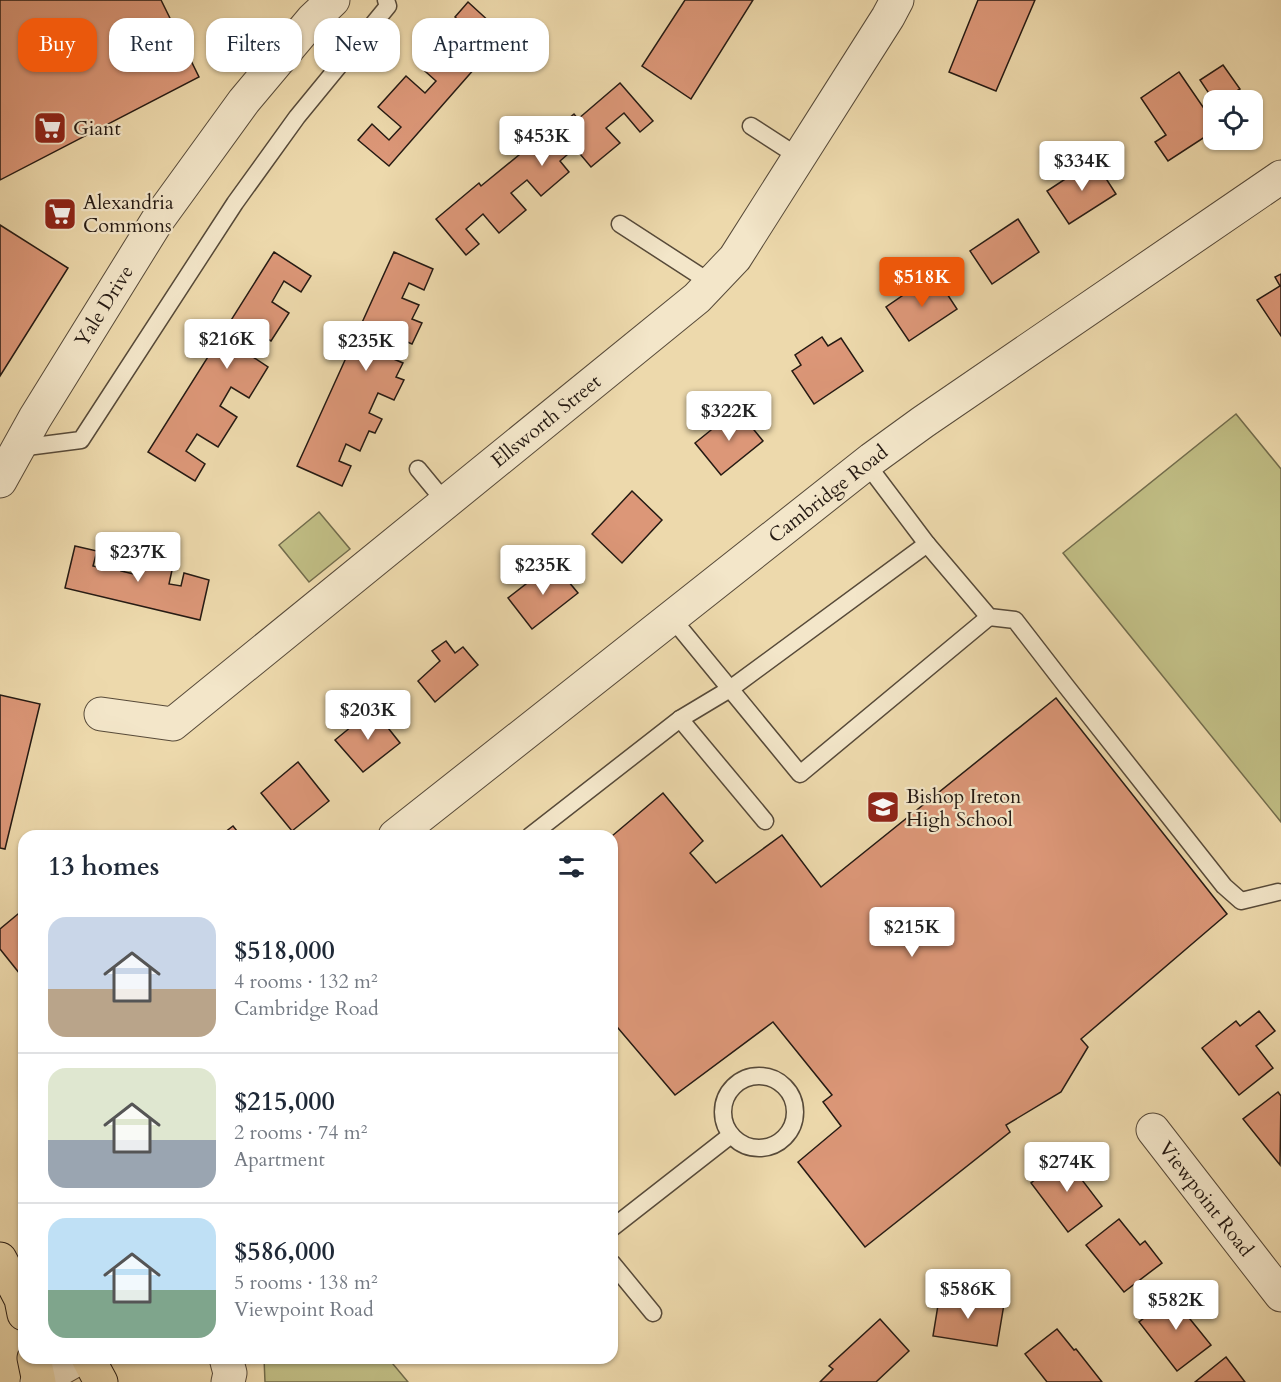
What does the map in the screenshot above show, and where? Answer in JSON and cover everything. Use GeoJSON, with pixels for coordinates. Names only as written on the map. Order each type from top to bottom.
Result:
{"type":"FeatureCollection","features":[{"type":"Feature","properties":{"kind":"main road"},"geometry":{"type":"LineString","coordinates":[[0,1259],[18,1295]]}},
{"type":"Feature","properties":{"kind":"main road"},"geometry":{"type":"LineString","coordinates":[[91,1364],[101,1382]]}},
{"type":"Feature","properties":{"kind":"street","name":"Yale Drive"},"geometry":{"type":"LineString","coordinates":[[0,481],[35,418],[157,221],[244,101],[312,20],[333,0]]}},
{"type":"Feature","properties":{"kind":"street","name":"Ellsworth Street"},"geometry":{"type":"LineString","coordinates":[[101,714],[173,724],[697,298],[735,258],[897,0]]}},
{"type":"Feature","properties":{"kind":"street","name":"Cambridge Road"},"geometry":{"type":"LineString","coordinates":[[403,830],[866,463],[1281,177]]}},
{"type":"Feature","properties":{"kind":"street","name":"Viewpoint Road"},"geometry":{"type":"LineString","coordinates":[[1153,1130],[1281,1296]]}},
{"type":"Feature","properties":{"kind":"street"},"geometry":{"type":"LineString","coordinates":[[37,1376],[65,1364]]}},
{"type":"Feature","properties":{"kind":"street"},"geometry":{"type":"LineString","coordinates":[[228,1364],[230,1372],[228,1382]]}},
{"type":"Feature","properties":{"kind":"lane"},"geometry":{"type":"LineString","coordinates":[[19,448],[81,440],[236,202],[297,117],[388,6],[386,0]]}},
{"type":"Feature","properties":{"kind":"lane"},"geometry":{"type":"LineString","coordinates":[[751,126],[799,157]]}},
{"type":"Feature","properties":{"kind":"lane"},"geometry":{"type":"LineString","coordinates":[[620,224],[711,283]]}},
{"type":"Feature","properties":{"kind":"lane"},"geometry":{"type":"LineString","coordinates":[[866,463],[927,544],[989,617],[1015,620],[1224,886],[1241,901],[1278,892]]}},
{"type":"Feature","properties":{"kind":"lane"},"geometry":{"type":"LineString","coordinates":[[418,469],[446,503]]}},
{"type":"Feature","properties":{"kind":"lane"},"geometry":{"type":"LineString","coordinates":[[538,830],[680,719],[730,689],[927,544]]}},
{"type":"Feature","properties":{"kind":"lane"},"geometry":{"type":"LineString","coordinates":[[671,617],[800,774],[989,617]]}},
{"type":"Feature","properties":{"kind":"lane"},"geometry":{"type":"LineString","coordinates":[[680,719],[765,821]]}},
{"type":"Feature","properties":{"kind":"lane"},"geometry":{"type":"LineString","coordinates":[[761,1076],[769,1077],[786,1088],[793,1099],[795,1111],[792,1128],[785,1138],[767,1148],[749,1148],[731,1135],[725,1125],[723,1110],[730,1090],[740,1081],[761,1076]]}},
{"type":"Feature","properties":{"kind":"lane"},"geometry":{"type":"LineString","coordinates":[[618,1223],[731,1135]]}},
{"type":"Feature","properties":{"kind":"lane"},"geometry":{"type":"LineString","coordinates":[[618,1270],[653,1313]]}},
{"type":"Feature","properties":{"kind":"shaded area"},"geometry":{"type":"Polygon","coordinates":[[[1236,414],[1281,469],[1281,822],[1063,553],[1236,414]]]}},
{"type":"Feature","properties":{"kind":"shaded area"},"geometry":{"type":"Polygon","coordinates":[[[319,512],[350,549],[309,582],[279,545],[319,512]]]}},
{"type":"Feature","properties":{"kind":"shaded area"},"geometry":{"type":"Polygon","coordinates":[[[264,1364],[393,1364],[408,1382],[265,1382],[264,1364]]]}},
{"type":"Feature","properties":{"kind":"building","name":"Giant"},"geometry":{"type":"Polygon","coordinates":[[[0,0],[161,0],[170,18],[109,18],[109,72],[194,72],[194,67],[199,77],[0,180],[0,0]]]}},
{"type":"Feature","properties":{"kind":"building"},"geometry":{"type":"Polygon","coordinates":[[[685,0],[753,0],[691,99],[642,66],[685,0]]]}},
{"type":"Feature","properties":{"kind":"building"},"geometry":{"type":"Polygon","coordinates":[[[978,0],[1035,0],[996,91],[949,72],[978,0]]]}},
{"type":"Feature","properties":{"kind":"building"},"geometry":{"type":"Polygon","coordinates":[[[468,2],[485,18],[456,18],[468,2]]]}},
{"type":"Feature","properties":{"kind":"building"},"geometry":{"type":"Polygon","coordinates":[[[1223,65],[1240,89],[1207,90],[1200,80],[1223,65]]]}},
{"type":"Feature","properties":{"kind":"building"},"geometry":{"type":"Polygon","coordinates":[[[426,72],[472,72],[389,166],[358,140],[372,124],[389,140],[401,127],[378,107],[406,76],[425,93],[436,81],[426,72]]]}},
{"type":"Feature","properties":{"kind":"building"},"geometry":{"type":"Polygon","coordinates":[[[1179,72],[1203,107],[1203,138],[1168,161],[1155,142],[1166,135],[1141,98],[1179,72]]]}},
{"type":"Feature","properties":{"kind":"building"},"geometry":{"type":"Polygon","coordinates":[[[620,83],[653,121],[640,132],[624,113],[606,128],[620,143],[591,167],[575,148],[560,161],[569,172],[541,196],[527,180],[511,193],[526,210],[499,233],[483,214],[466,229],[479,244],[466,255],[436,219],[479,183],[481,186],[525,150],[527,153],[574,114],[578,119],[620,83]]]}},
{"type":"Feature","properties":{"kind":"building"},"geometry":{"type":"Polygon","coordinates":[[[1094,160],[1116,194],[1069,224],[1047,191],[1094,160]]]}},
{"type":"Feature","properties":{"kind":"building"},"geometry":{"type":"Polygon","coordinates":[[[1018,219],[1039,252],[992,284],[970,251],[1018,219]]]}},
{"type":"Feature","properties":{"kind":"building"},"geometry":{"type":"Polygon","coordinates":[[[0,225],[68,268],[0,376],[0,225]]]}},
{"type":"Feature","properties":{"kind":"building"},"geometry":{"type":"Polygon","coordinates":[[[274,252],[311,276],[301,292],[284,281],[272,302],[289,313],[271,341],[259,334],[247,353],[268,367],[249,398],[231,387],[220,406],[237,417],[218,447],[197,434],[186,451],[205,464],[195,481],[148,452],[274,252]]]}},
{"type":"Feature","properties":{"kind":"building"},"geometry":{"type":"Polygon","coordinates":[[[394,252],[433,269],[424,290],[409,283],[402,298],[419,305],[412,319],[422,323],[412,344],[398,338],[389,357],[403,363],[396,377],[404,380],[394,400],[378,393],[369,413],[382,419],[375,433],[369,431],[360,451],[346,444],[339,461],[351,466],[342,486],[297,466],[394,252]]]}},
{"type":"Feature","properties":{"kind":"building"},"geometry":{"type":"Polygon","coordinates":[[[934,274],[957,309],[909,341],[886,307],[934,274]]]}},
{"type":"Feature","properties":{"kind":"building"},"geometry":{"type":"Polygon","coordinates":[[[1281,274],[1281,336],[1257,300],[1280,286],[1275,277],[1281,274]]]}},
{"type":"Feature","properties":{"kind":"building"},"geometry":{"type":"Polygon","coordinates":[[[822,337],[828,346],[841,338],[863,371],[814,404],[792,371],[801,365],[795,355],[822,337]]]}},
{"type":"Feature","properties":{"kind":"building"},"geometry":{"type":"Polygon","coordinates":[[[737,409],[763,441],[721,475],[695,443],[737,409]]]}},
{"type":"Feature","properties":{"kind":"building"},"geometry":{"type":"Polygon","coordinates":[[[632,491],[662,520],[622,563],[592,534],[632,491]]]}},
{"type":"Feature","properties":{"kind":"building"},"geometry":{"type":"Polygon","coordinates":[[[75,546],[97,551],[93,566],[106,569],[110,549],[126,552],[121,571],[134,574],[139,553],[174,561],[169,584],[181,586],[184,573],[209,580],[200,620],[65,588],[75,546]]]}},
{"type":"Feature","properties":{"kind":"building"},"geometry":{"type":"Polygon","coordinates":[[[553,563],[578,593],[532,629],[508,598],[553,563]]]}},
{"type":"Feature","properties":{"kind":"building"},"geometry":{"type":"Polygon","coordinates":[[[446,641],[455,653],[463,647],[478,665],[435,702],[418,681],[440,661],[432,651],[446,641]]]}},
{"type":"Feature","properties":{"kind":"building"},"geometry":{"type":"Polygon","coordinates":[[[0,695],[40,704],[5,849],[0,848],[0,695]]]}},
{"type":"Feature","properties":{"kind":"building"},"geometry":{"type":"Polygon","coordinates":[[[1056,698],[1227,914],[1081,1039],[1088,1047],[1061,1092],[1006,1125],[1010,1132],[865,1247],[798,1162],[841,1126],[823,1102],[832,1095],[773,1022],[675,1095],[618,1028],[618,831],[663,793],[703,841],[690,853],[716,883],[782,835],[821,887],[1056,698]]]}},
{"type":"Feature","properties":{"kind":"building"},"geometry":{"type":"Polygon","coordinates":[[[373,709],[400,743],[363,772],[335,740],[373,709]]]}},
{"type":"Feature","properties":{"kind":"building"},"geometry":{"type":"Polygon","coordinates":[[[298,762],[329,801],[291,830],[261,793],[298,762]]]}},
{"type":"Feature","properties":{"kind":"building"},"geometry":{"type":"Polygon","coordinates":[[[18,914],[18,972],[0,949],[0,929],[18,914]]]}},
{"type":"Feature","properties":{"kind":"building"},"geometry":{"type":"Polygon","coordinates":[[[1259,1011],[1275,1031],[1256,1046],[1273,1068],[1239,1095],[1202,1048],[1236,1021],[1240,1026],[1259,1011]]]}},
{"type":"Feature","properties":{"kind":"building"},"geometry":{"type":"Polygon","coordinates":[[[1278,1092],[1281,1096],[1280,1165],[1243,1119],[1278,1092]]]}},
{"type":"Feature","properties":{"kind":"building"},"geometry":{"type":"Polygon","coordinates":[[[1069,1153],[1087,1176],[1082,1180],[1102,1206],[1068,1232],[1031,1183],[1069,1153]]]}},
{"type":"Feature","properties":{"kind":"building"},"geometry":{"type":"Polygon","coordinates":[[[1119,1219],[1140,1245],[1145,1241],[1162,1263],[1124,1292],[1086,1245],[1119,1219]]]}},
{"type":"Feature","properties":{"kind":"building"},"geometry":{"type":"Polygon","coordinates":[[[1179,1291],[1196,1314],[1190,1319],[1211,1345],[1177,1371],[1139,1322],[1179,1291]]]}},
{"type":"Feature","properties":{"kind":"building"},"geometry":{"type":"Polygon","coordinates":[[[940,1293],[1004,1304],[997,1346],[933,1336],[940,1293]]]}},
{"type":"Feature","properties":{"kind":"building"},"geometry":{"type":"Polygon","coordinates":[[[880,1319],[909,1351],[876,1382],[820,1382],[833,1369],[829,1366],[880,1319]]]}},
{"type":"Feature","properties":{"kind":"building"},"geometry":{"type":"Polygon","coordinates":[[[1057,1329],[1102,1382],[1047,1382],[1025,1354],[1057,1329]]]}},
{"type":"Feature","properties":{"kind":"building"},"geometry":{"type":"Polygon","coordinates":[[[1226,1357],[1245,1382],[1195,1382],[1226,1357]]]}},
{"type":"Feature","properties":{"kind":"place","name":"Giant"},"geometry":{"type":"Point","coordinates":[50,128]}},
{"type":"Feature","properties":{"kind":"place","name":"Alexandria Commons"},"geometry":{"type":"Point","coordinates":[60,214]}},
{"type":"Feature","properties":{"kind":"place","name":"Bishop Ireton High School"},"geometry":{"type":"Point","coordinates":[883,807]}}]}
